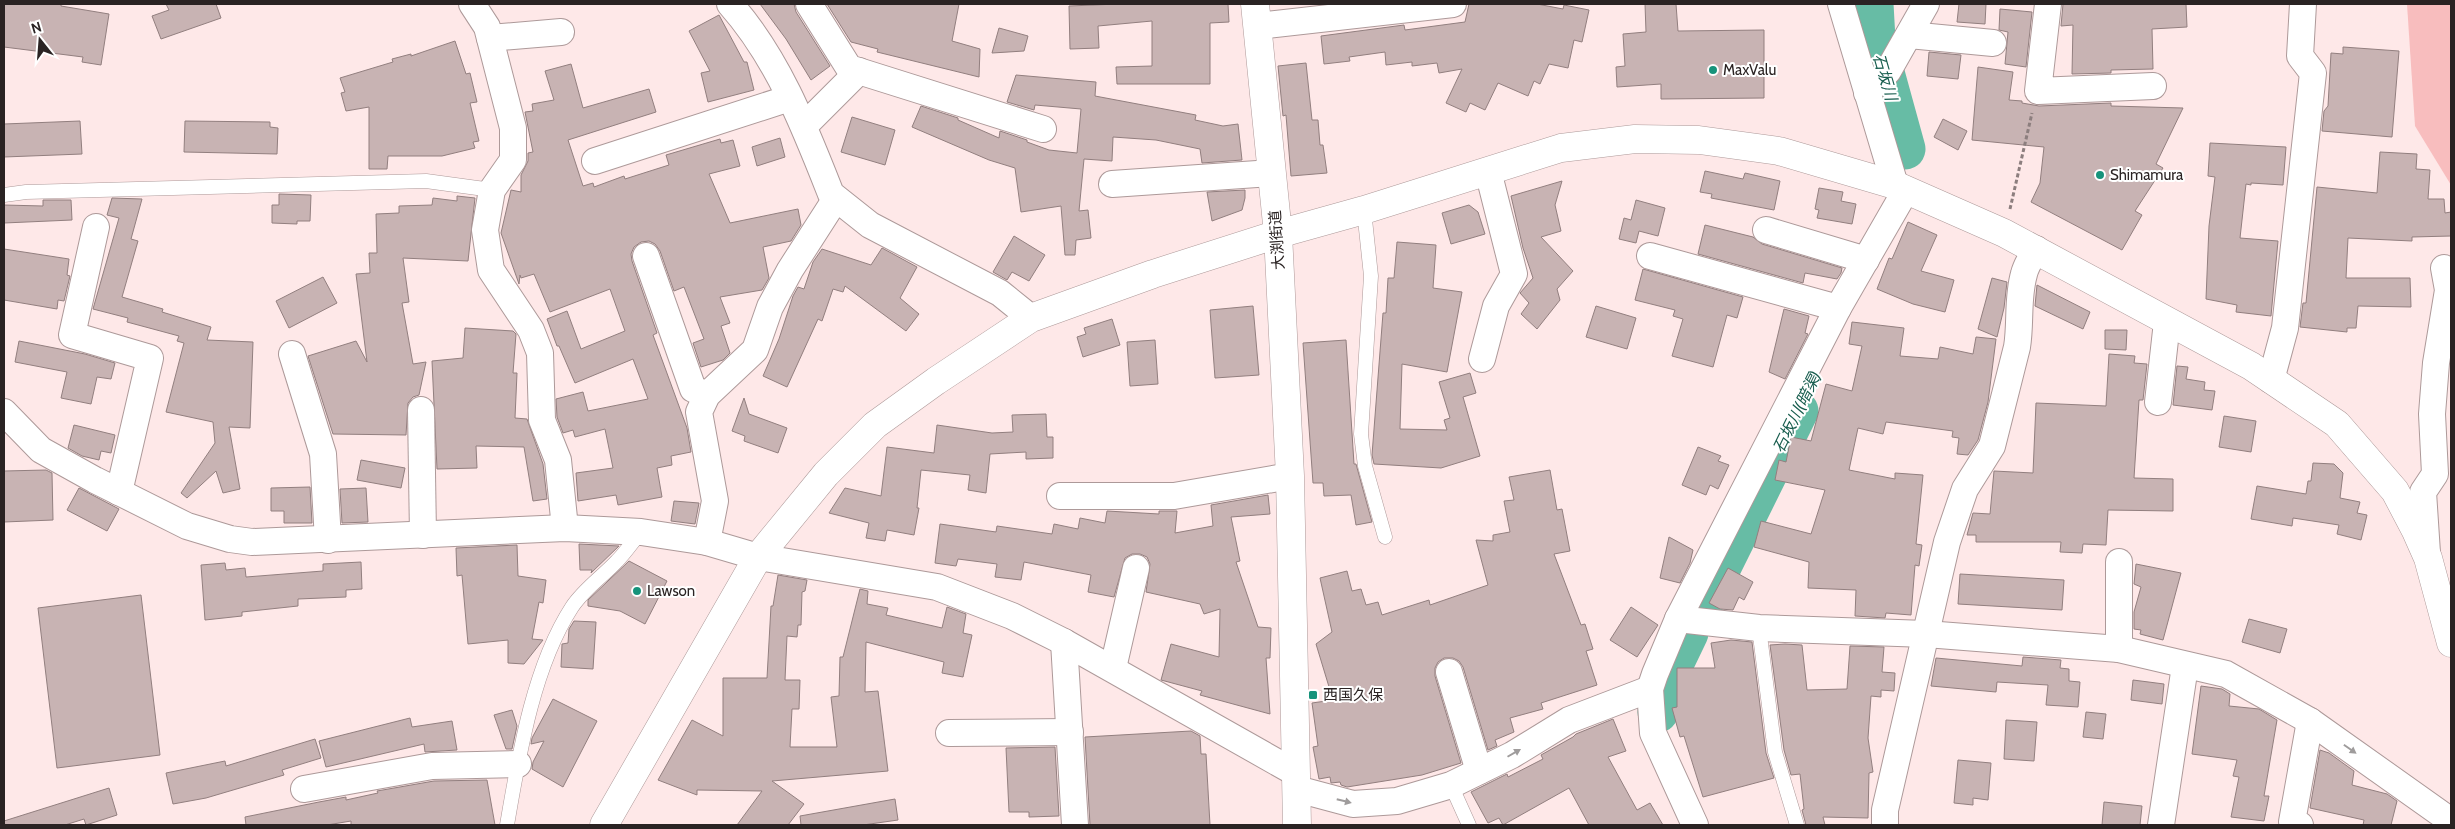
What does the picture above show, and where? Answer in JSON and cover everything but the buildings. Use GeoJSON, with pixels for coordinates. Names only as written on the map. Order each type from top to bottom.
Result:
{"type":"FeatureCollection","features":[{"type":"Feature","properties":{"kind":"street"},"geometry":{"type":"LineString","coordinates":[[472,4],[487,26],[513,128],[513,160],[492,190],[485,230],[491,270],[531,330],[540,353],[542,420],[558,460],[565,528]]}},
{"type":"Feature","properties":{"kind":"street"},"geometry":{"type":"LineString","coordinates":[[730,4],[748,24],[790,98],[804,126],[835,200],[870,225],[1000,294],[1031,318]]}},
{"type":"Feature","properties":{"kind":"street"},"geometry":{"type":"LineString","coordinates":[[809,4],[849,68],[1043,129]]}},
{"type":"Feature","properties":{"kind":"street"},"geometry":{"type":"LineString","coordinates":[[1256,15],[1453,4]]}},
{"type":"Feature","properties":{"kind":"street"},"geometry":{"type":"LineString","coordinates":[[1695,825],[1653,733],[1650,689],[1678,620],[1838,308],[1866,260],[1900,188],[1878,82],[1841,4]]}},
{"type":"Feature","properties":{"kind":"street"},"geometry":{"type":"LineString","coordinates":[[1878,82],[1909,35],[1926,4]]}},
{"type":"Feature","properties":{"kind":"street"},"geometry":{"type":"LineString","coordinates":[[2048,4],[2038,91],[2153,86]]}},
{"type":"Feature","properties":{"kind":"street"},"geometry":{"type":"LineString","coordinates":[[2272,380],[2285,328],[2313,73],[2300,56],[2303,4]]}},
{"type":"Feature","properties":{"kind":"street","name":"大渕街道"},"geometry":{"type":"LineString","coordinates":[[1256,15],[1278,234],[1290,476],[1297,825]]}},
{"type":"Feature","properties":{"kind":"street"},"geometry":{"type":"LineString","coordinates":[[490,38],[560,32]]}},
{"type":"Feature","properties":{"kind":"street"},"geometry":{"type":"LineString","coordinates":[[1909,35],[1993,43]]}},
{"type":"Feature","properties":{"kind":"street"},"geometry":{"type":"LineString","coordinates":[[804,126],[858,71]]}},
{"type":"Feature","properties":{"kind":"street"},"geometry":{"type":"LineString","coordinates":[[595,161],[790,98]]}},
{"type":"Feature","properties":{"kind":"street"},"geometry":{"type":"LineString","coordinates":[[604,825],[758,557],[826,474],[875,425],[936,381],[1031,318],[1153,274],[1561,148],[1635,139],[1699,140],[1778,152],[1900,188],[2004,233],[2036,249],[2167,322],[2251,366],[2337,424],[2395,491],[2428,558],[2451,643]]}},
{"type":"Feature","properties":{"kind":"street"},"geometry":{"type":"LineString","coordinates":[[1482,358],[1496,306],[1514,274],[1488,171]]}},
{"type":"Feature","properties":{"kind":"street"},"geometry":{"type":"LineString","coordinates":[[1112,184],[1272,173]]}},
{"type":"Feature","properties":{"kind":"street"},"geometry":{"type":"LineString","coordinates":[[707,542],[714,501],[699,412],[707,395],[755,350],[770,307],[790,270],[835,200]]}},
{"type":"Feature","properties":{"kind":"street"},"geometry":{"type":"LineString","coordinates":[[96,227],[72,335],[150,358],[119,492]]}},
{"type":"Feature","properties":{"kind":"street"},"geometry":{"type":"LineString","coordinates":[[1766,230],[1866,260]]}},
{"type":"Feature","properties":{"kind":"street"},"geometry":{"type":"LineString","coordinates":[[1885,825],[1885,810],[1947,542],[1965,489],[1992,446],[2020,331],[2019,302],[2024,273],[2036,249]]}},
{"type":"Feature","properties":{"kind":"street"},"geometry":{"type":"LineString","coordinates":[[646,256],[693,389],[707,395]]}},
{"type":"Feature","properties":{"kind":"street"},"geometry":{"type":"LineString","coordinates":[[1650,256],[1838,308]]}},
{"type":"Feature","properties":{"kind":"street"},"geometry":{"type":"LineString","coordinates":[[2428,558],[2423,492],[2435,474],[2432,414],[2444,352],[2448,290],[2444,268]]}},
{"type":"Feature","properties":{"kind":"street"},"geometry":{"type":"LineString","coordinates":[[2158,402],[2167,322]]}},
{"type":"Feature","properties":{"kind":"street"},"geometry":{"type":"LineString","coordinates":[[292,354],[323,454],[328,540]]}},
{"type":"Feature","properties":{"kind":"street"},"geometry":{"type":"LineString","coordinates":[[422,410],[423,535]]}},
{"type":"Feature","properties":{"kind":"street"},"geometry":{"type":"LineString","coordinates":[[4,412],[41,450],[187,526],[230,539],[252,542],[328,540],[565,528],[641,532],[707,542],[758,557],[937,587],[1012,616],[1064,642],[1112,668],[1296,781],[1353,804],[1397,801],[1450,785],[1512,755],[1569,720],[1650,689]]}},
{"type":"Feature","properties":{"kind":"street"},"geometry":{"type":"LineString","coordinates":[[1060,496],[1174,496],[1290,476]]}},
{"type":"Feature","properties":{"kind":"street"},"geometry":{"type":"LineString","coordinates":[[2118,649],[2119,562]]}},
{"type":"Feature","properties":{"kind":"street"},"geometry":{"type":"LineString","coordinates":[[1112,668],[1136,568]]}},
{"type":"Feature","properties":{"kind":"street"},"geometry":{"type":"LineString","coordinates":[[1678,620],[1758,628],[1926,634],[2118,649],[2226,674],[2310,721],[2451,821]]}},
{"type":"Feature","properties":{"kind":"street"},"geometry":{"type":"LineString","coordinates":[[1064,642],[1075,825]]}},
{"type":"Feature","properties":{"kind":"street"},"geometry":{"type":"LineString","coordinates":[[2161,825],[2185,666]]}},
{"type":"Feature","properties":{"kind":"street"},"geometry":{"type":"LineString","coordinates":[[1450,672],[1479,771]]}},
{"type":"Feature","properties":{"kind":"street"},"geometry":{"type":"LineString","coordinates":[[2300,825],[2292,822],[2310,721]]}},
{"type":"Feature","properties":{"kind":"street"},"geometry":{"type":"LineString","coordinates":[[949,733],[1070,732]]}},
{"type":"Feature","properties":{"kind":"street"},"geometry":{"type":"LineString","coordinates":[[304,789],[432,766],[518,764]]}},
{"type":"Feature","properties":{"kind":"lane"},"geometry":{"type":"LineString","coordinates":[[4,195],[26,192],[186,186],[426,181],[492,190]]}},
{"type":"Feature","properties":{"kind":"lane"},"geometry":{"type":"LineString","coordinates":[[1364,210],[1371,276],[1361,434],[1365,466],[1385,538]]}},
{"type":"Feature","properties":{"kind":"lane"},"geometry":{"type":"LineString","coordinates":[[507,825],[518,764],[545,660],[572,607],[587,589],[618,560],[641,532]]}},
{"type":"Feature","properties":{"kind":"lane"},"geometry":{"type":"LineString","coordinates":[[1758,628],[1775,752],[1797,825]]}},
{"type":"Feature","properties":{"kind":"lane"},"geometry":{"type":"LineString","coordinates":[[1450,785],[1469,825]]}},
{"type":"Feature","properties":{"kind":"path"},"geometry":{"type":"LineString","coordinates":[[2004,233],[2038,91]]}},
{"type":"Feature","properties":{"kind":"shaded area"},"geometry":{"type":"Polygon","coordinates":[[[2407,4],[2451,4],[2451,185],[2415,126],[2407,4]]]}},
{"type":"Feature","properties":{"kind":"waterway","name":"石坂川"},"geometry":{"type":"LineString","coordinates":[[1873,4],[1875,40],[1905,149]]}},
{"type":"Feature","properties":{"kind":"waterway","name":"石坂川(暗渠)"},"geometry":{"type":"LineString","coordinates":[[1696,617],[1798,411]]}},
{"type":"Feature","properties":{"kind":"waterway","name":"石坂川(暗渠)"},"geometry":{"type":"LineString","coordinates":[[1658,712],[1664,683],[1688,633]]}},
{"type":"Feature","properties":{"kind":"place","name":"MaxValu"},"geometry":{"type":"Point","coordinates":[1713,70]}},
{"type":"Feature","properties":{"kind":"place","name":"Shimamura"},"geometry":{"type":"Point","coordinates":[2100,175]}},
{"type":"Feature","properties":{"kind":"place","name":"Lawson"},"geometry":{"type":"Point","coordinates":[637,591]}},
{"type":"Feature","properties":{"kind":"place","name":"西国久保"},"geometry":{"type":"Point","coordinates":[1313,695]}}]}
